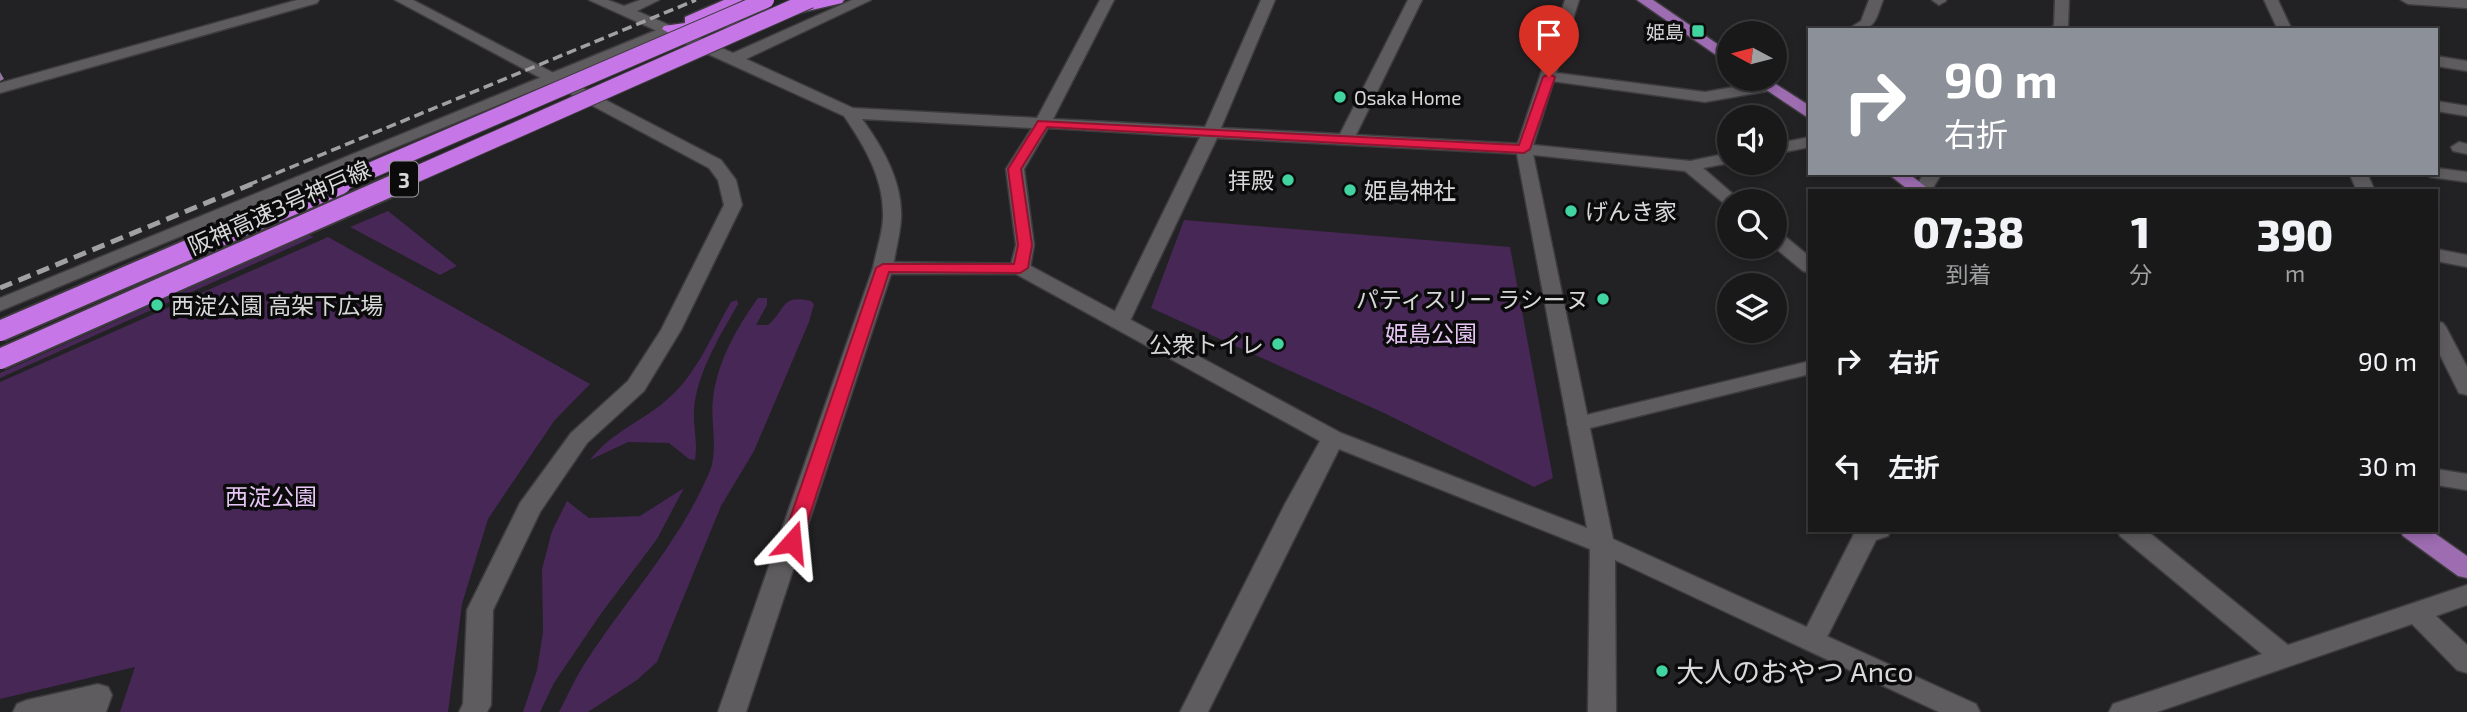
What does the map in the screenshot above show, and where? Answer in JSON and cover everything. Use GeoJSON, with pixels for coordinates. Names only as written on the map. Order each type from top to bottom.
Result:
{"type":"FeatureCollection","features":[{"type":"Feature","properties":{"kind":"highway"},"geometry":{"type":"LineString","coordinates":[[662,32],[736,0]]}},
{"type":"Feature","properties":{"kind":"highway","name":"阪神高速3号神戸線"},"geometry":{"type":"LineString","coordinates":[[0,331],[766,0]]}},
{"type":"Feature","properties":{"kind":"highway","name":"阪神高速3号神戸線"},"geometry":{"type":"LineString","coordinates":[[0,359],[810,0]]}},
{"type":"Feature","properties":{"kind":"highway"},"geometry":{"type":"LineString","coordinates":[[662,32],[747,21],[837,0]]}},
{"type":"Feature","properties":{"kind":"main road"},"geometry":{"type":"LineString","coordinates":[[1644,0],[1717,51]]}},
{"type":"Feature","properties":{"kind":"main road"},"geometry":{"type":"LineString","coordinates":[[1778,91],[1808,109]]}},
{"type":"Feature","properties":{"kind":"main road"},"geometry":{"type":"LineString","coordinates":[[1899,175],[1919,189]]}},
{"type":"Feature","properties":{"kind":"main road"},"geometry":{"type":"LineString","coordinates":[[2415,532],[2467,569]]}},
{"type":"Feature","properties":{"kind":"street"},"geometry":{"type":"LineString","coordinates":[[0,88],[312,0]]}},
{"type":"Feature","properties":{"kind":"street"},"geometry":{"type":"LineString","coordinates":[[402,0],[556,75],[715,164],[727,180],[733,205],[671,330],[636,386],[579,438],[528,509],[480,610],[477,705],[473,712]]}},
{"type":"Feature","properties":{"kind":"street"},"geometry":{"type":"LineString","coordinates":[[596,0],[662,32],[733,59],[850,113],[1524,149],[1690,166],[1717,160]]}},
{"type":"Feature","properties":{"kind":"street"},"geometry":{"type":"LineString","coordinates":[[622,12],[652,0]]}},
{"type":"Feature","properties":{"kind":"street"},"geometry":{"type":"LineString","coordinates":[[733,59],[864,0]]}},
{"type":"Feature","properties":{"kind":"street"},"geometry":{"type":"LineString","coordinates":[[1020,268],[1025,245],[1015,169],[1043,123],[1107,0]]}},
{"type":"Feature","properties":{"kind":"street"},"geometry":{"type":"LineString","coordinates":[[1119,323],[1211,132],[1268,0]]}},
{"type":"Feature","properties":{"kind":"street"},"geometry":{"type":"LineString","coordinates":[[1345,141],[1415,0]]}},
{"type":"Feature","properties":{"kind":"street"},"geometry":{"type":"LineString","coordinates":[[1572,0],[1524,149],[1602,544],[1602,712]]}},
{"type":"Feature","properties":{"kind":"street"},"geometry":{"type":"LineString","coordinates":[[1858,28],[1867,23],[1876,0]]}},
{"type":"Feature","properties":{"kind":"street"},"geometry":{"type":"LineString","coordinates":[[2058,28],[2061,26],[2062,0]]}},
{"type":"Feature","properties":{"kind":"street"},"geometry":{"type":"LineString","coordinates":[[2271,0],[2284,28]]}},
{"type":"Feature","properties":{"kind":"street"},"geometry":{"type":"LineString","coordinates":[[2408,0],[2467,4]]}},
{"type":"Feature","properties":{"kind":"street"},"geometry":{"type":"LineString","coordinates":[[0,305],[662,32]]}},
{"type":"Feature","properties":{"kind":"street"},"geometry":{"type":"LineString","coordinates":[[2438,61],[2467,66]]}},
{"type":"Feature","properties":{"kind":"street"},"geometry":{"type":"LineString","coordinates":[[1549,77],[1705,97],[1728,91]]}},
{"type":"Feature","properties":{"kind":"street"},"geometry":{"type":"LineString","coordinates":[[2438,106],[2467,111]]}},
{"type":"Feature","properties":{"kind":"street"},"geometry":{"type":"LineString","coordinates":[[732,712],[883,268],[892,218],[887,178],[870,141],[850,113]]}},
{"type":"Feature","properties":{"kind":"street"},"geometry":{"type":"LineString","coordinates":[[1787,146],[1808,142]]}},
{"type":"Feature","properties":{"kind":"street"},"geometry":{"type":"LineString","coordinates":[[1690,166],[1718,189]]}},
{"type":"Feature","properties":{"kind":"street"},"geometry":{"type":"LineString","coordinates":[[2438,173],[2467,177]]}},
{"type":"Feature","properties":{"kind":"street"},"geometry":{"type":"LineString","coordinates":[[1787,248],[1808,265]]}},
{"type":"Feature","properties":{"kind":"street"},"geometry":{"type":"LineString","coordinates":[[2438,255],[2467,261]]}},
{"type":"Feature","properties":{"kind":"street"},"geometry":{"type":"LineString","coordinates":[[883,268],[1020,268],[1333,438],[1602,544],[1966,712]]}},
{"type":"Feature","properties":{"kind":"street"},"geometry":{"type":"LineString","coordinates":[[2438,330],[2461,365],[2467,388]]}},
{"type":"Feature","properties":{"kind":"street"},"geometry":{"type":"LineString","coordinates":[[1578,424],[1808,367]]}},
{"type":"Feature","properties":{"kind":"street"},"geometry":{"type":"LineString","coordinates":[[1194,712],[1297,503],[1333,438]]}},
{"type":"Feature","properties":{"kind":"street"},"geometry":{"type":"LineString","coordinates":[[2438,477],[2467,482]]}},
{"type":"Feature","properties":{"kind":"street"},"geometry":{"type":"LineString","coordinates":[[1813,640],[1867,533],[1871,532]]}},
{"type":"Feature","properties":{"kind":"street"},"geometry":{"type":"LineString","coordinates":[[2131,532],[2285,658]]}},
{"type":"Feature","properties":{"kind":"street"},"geometry":{"type":"LineString","coordinates":[[2123,712],[2467,595]]}},
{"type":"Feature","properties":{"kind":"street"},"geometry":{"type":"LineString","coordinates":[[2417,613],[2467,662]]}},
{"type":"Feature","properties":{"kind":"street"},"geometry":{"type":"LineString","coordinates":[[27,712],[98,695],[92,712]]}},
{"type":"Feature","properties":{"kind":"green space"},"geometry":{"type":"Polygon","coordinates":[[[388,211],[457,266],[440,275],[350,227],[388,211]]]}},
{"type":"Feature","properties":{"kind":"green space","name":"姫島公園"},"geometry":{"type":"Polygon","coordinates":[[[1184,220],[1510,247],[1553,478],[1534,487],[1384,413],[1151,308],[1184,220]]]}},
{"type":"Feature","properties":{"kind":"green space","name":"西淀公園 高架下広場"},"geometry":{"type":"Polygon","coordinates":[[[309,235],[314,237],[0,378],[0,373],[309,235]]]}},
{"type":"Feature","properties":{"kind":"green space","name":"西淀公園"},"geometry":{"type":"Polygon","coordinates":[[[328,237],[590,384],[554,421],[488,519],[462,604],[448,712],[120,712],[135,667],[0,699],[0,382],[328,237]]]}},
{"type":"Feature","properties":{"kind":"green space"},"geometry":{"type":"Polygon","coordinates":[[[758,298],[767,298],[767,305],[756,325],[768,325],[789,301],[801,299],[814,304],[809,322],[754,451],[721,506],[657,662],[637,680],[588,712],[559,712],[583,666],[668,546],[697,499],[712,464],[713,399],[723,358],[758,298]]]}},
{"type":"Feature","properties":{"kind":"green space"},"geometry":{"type":"Polygon","coordinates":[[[737,300],[738,304],[710,355],[696,396],[695,460],[689,459],[669,443],[628,442],[590,460],[608,441],[660,405],[680,387],[696,365],[731,302],[737,300]]]}},
{"type":"Feature","properties":{"kind":"green space"},"geometry":{"type":"Polygon","coordinates":[[[684,488],[657,539],[600,615],[554,683],[540,712],[523,712],[537,670],[543,632],[542,569],[552,531],[567,501],[589,518],[640,516],[684,488]]]}},
{"type":"Feature","properties":{"kind":"railway"},"geometry":{"type":"LineString","coordinates":[[248,185],[696,0]]}},
{"type":"Feature","properties":{"kind":"railway"},"geometry":{"type":"LineString","coordinates":[[0,288],[252,184]]}},
{"type":"Feature","properties":{"kind":"place","name":"姫島"},"geometry":{"type":"Point","coordinates":[1698,31]}},
{"type":"Feature","properties":{"kind":"place","name":"Osaka Home"},"geometry":{"type":"Point","coordinates":[1340,97]}},
{"type":"Feature","properties":{"kind":"place","name":"拝殿"},"geometry":{"type":"Point","coordinates":[1288,180]}},
{"type":"Feature","properties":{"kind":"place","name":"姫島神社"},"geometry":{"type":"Point","coordinates":[1350,190]}},
{"type":"Feature","properties":{"kind":"place","name":"げんき家"},"geometry":{"type":"Point","coordinates":[1571,211]}},
{"type":"Feature","properties":{"kind":"place","name":"パティスリー ラシーヌ"},"geometry":{"type":"Point","coordinates":[1603,299]}},
{"type":"Feature","properties":{"kind":"place","name":"西淀公園 高架下広場"},"geometry":{"type":"Point","coordinates":[157,305]}},
{"type":"Feature","properties":{"kind":"place","name":"公衆トイレ"},"geometry":{"type":"Point","coordinates":[1278,344]}},
{"type":"Feature","properties":{"kind":"place","name":"大人のおやつ Anco"},"geometry":{"type":"Point","coordinates":[1662,671]}},
{"type":"Feature","properties":{"kind":"route"},"geometry":{"type":"LineString","coordinates":[[792,542],[883,268],[1020,268],[1025,245],[1015,169],[1043,123],[1524,149],[1549,77]]}}]}
